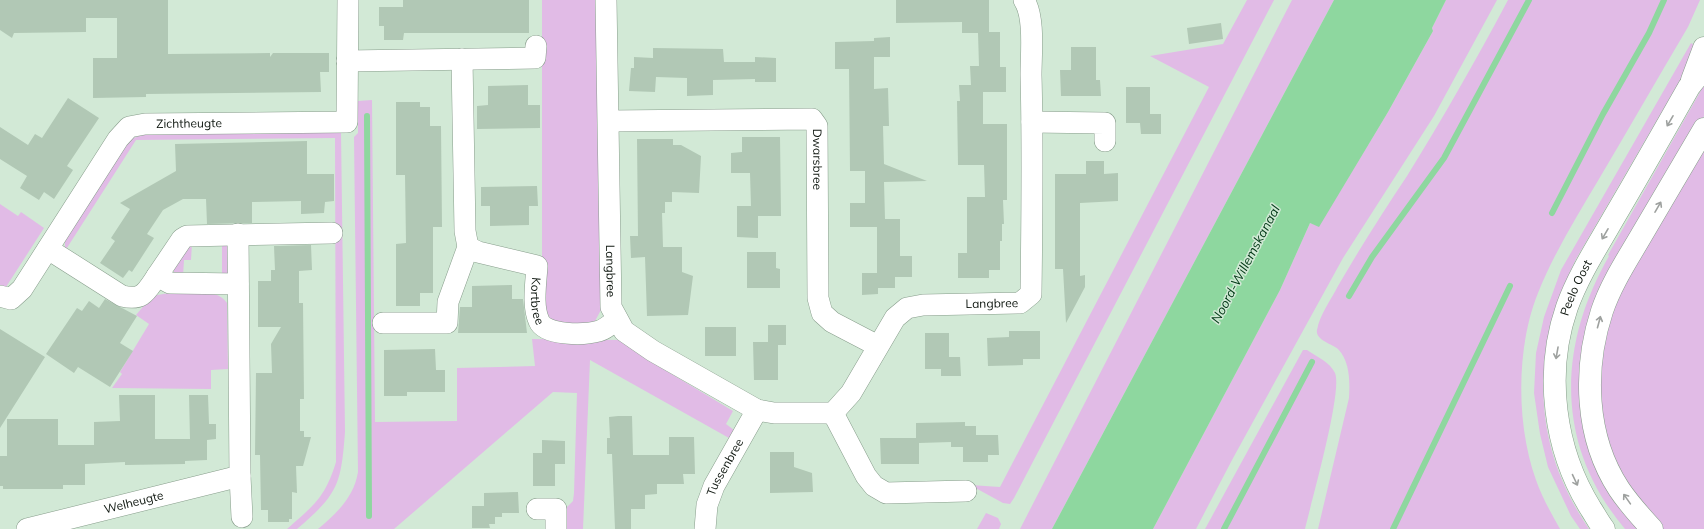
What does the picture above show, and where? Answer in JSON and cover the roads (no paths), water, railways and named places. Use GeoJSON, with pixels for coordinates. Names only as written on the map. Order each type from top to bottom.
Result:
{"type":"FeatureCollection","features":[{"type":"Feature","properties":{"kind":"main road"},"geometry":{"type":"LineString","coordinates":[[1689,87],[1704,48]]}},
{"type":"Feature","properties":{"kind":"main road","name":"Peelo Oost"},"geometry":{"type":"LineString","coordinates":[[1604,529],[1581,493],[1570,468],[1562,443],[1557,417],[1556,388],[1556,359],[1559,344],[1567,308],[1586,267],[1689,87],[1704,68]]}},
{"type":"Feature","properties":{"kind":"main road"},"geometry":{"type":"LineString","coordinates":[[1652,529],[1628,501],[1608,468],[1598,442],[1594,422],[1590,368],[1602,310],[1615,280],[1704,129]]}},
{"type":"Feature","properties":{"kind":"street","name":"Zichtheugte"},"geometry":{"type":"LineString","coordinates":[[0,296],[12,299],[22,289],[118,139],[129,127],[146,124],[347,122],[348,0]]}},
{"type":"Feature","properties":{"kind":"street","name":"Langbree"},"geometry":{"type":"LineString","coordinates":[[606,0],[611,307],[624,331],[653,351],[757,410],[774,413],[833,412],[851,393],[895,318],[907,308],[923,305],[1020,303],[1031,294],[1032,122],[1030,23],[1027,5],[1024,0]]}},
{"type":"Feature","properties":{"kind":"street"},"geometry":{"type":"LineString","coordinates":[[347,61],[535,58],[536,46]]}},
{"type":"Feature","properties":{"kind":"street"},"geometry":{"type":"LineString","coordinates":[[383,323],[448,323],[448,302],[468,247],[465,231],[462,59]]}},
{"type":"Feature","properties":{"kind":"street","name":"Dwarsbree"},"geometry":{"type":"LineString","coordinates":[[609,121],[812,119],[817,126],[818,298],[822,313],[832,322],[878,346]]}},
{"type":"Feature","properties":{"kind":"street"},"geometry":{"type":"LineString","coordinates":[[1032,122],[1105,122],[1105,141]]}},
{"type":"Feature","properties":{"kind":"street"},"geometry":{"type":"LineString","coordinates":[[48,249],[122,296],[133,299],[143,296],[182,239],[188,236],[332,233]]}},
{"type":"Feature","properties":{"kind":"street"},"geometry":{"type":"LineString","coordinates":[[238,234],[240,476],[242,517]]}},
{"type":"Feature","properties":{"kind":"street","name":"Kortbree"},"geometry":{"type":"LineString","coordinates":[[468,247],[478,252],[537,266],[536,314],[540,323],[547,330],[557,333],[597,332],[604,329],[617,319]]}},
{"type":"Feature","properties":{"kind":"street"},"geometry":{"type":"LineString","coordinates":[[157,276],[170,283],[238,284]]}},
{"type":"Feature","properties":{"kind":"street","name":"Tussenbree"},"geometry":{"type":"LineString","coordinates":[[705,529],[707,505],[714,486],[757,410]]}},
{"type":"Feature","properties":{"kind":"street"},"geometry":{"type":"LineString","coordinates":[[833,412],[866,476],[874,486],[886,493],[966,491]]}},
{"type":"Feature","properties":{"kind":"street","name":"Welheugte"},"geometry":{"type":"LineString","coordinates":[[27,529],[240,476]]}},
{"type":"Feature","properties":{"kind":"street"},"geometry":{"type":"LineString","coordinates":[[537,509],[556,509],[556,529]]}},
{"type":"Feature","properties":{"kind":"water","name":"Noord-Willemskanaal"},"geometry":{"type":"Polygon","coordinates":[[[1334,0],[1446,0],[1432,28],[1433,31],[1388,112],[1319,227],[1310,223],[1280,290],[1153,529],[1052,529],[1334,0]]]}},
{"type":"Feature","properties":{"kind":"waterway"},"geometry":{"type":"LineString","coordinates":[[1349,296],[1372,257],[1444,158],[1529,0]]}},
{"type":"Feature","properties":{"kind":"waterway"},"geometry":{"type":"LineString","coordinates":[[1552,213],[1603,114],[1649,33],[1664,0]]}},
{"type":"Feature","properties":{"kind":"waterway"},"geometry":{"type":"LineString","coordinates":[[367,116],[369,516]]}},
{"type":"Feature","properties":{"kind":"waterway"},"geometry":{"type":"LineString","coordinates":[[1393,529],[1510,286]]}},
{"type":"Feature","properties":{"kind":"waterway"},"geometry":{"type":"LineString","coordinates":[[1224,529],[1312,362]]}}]}
